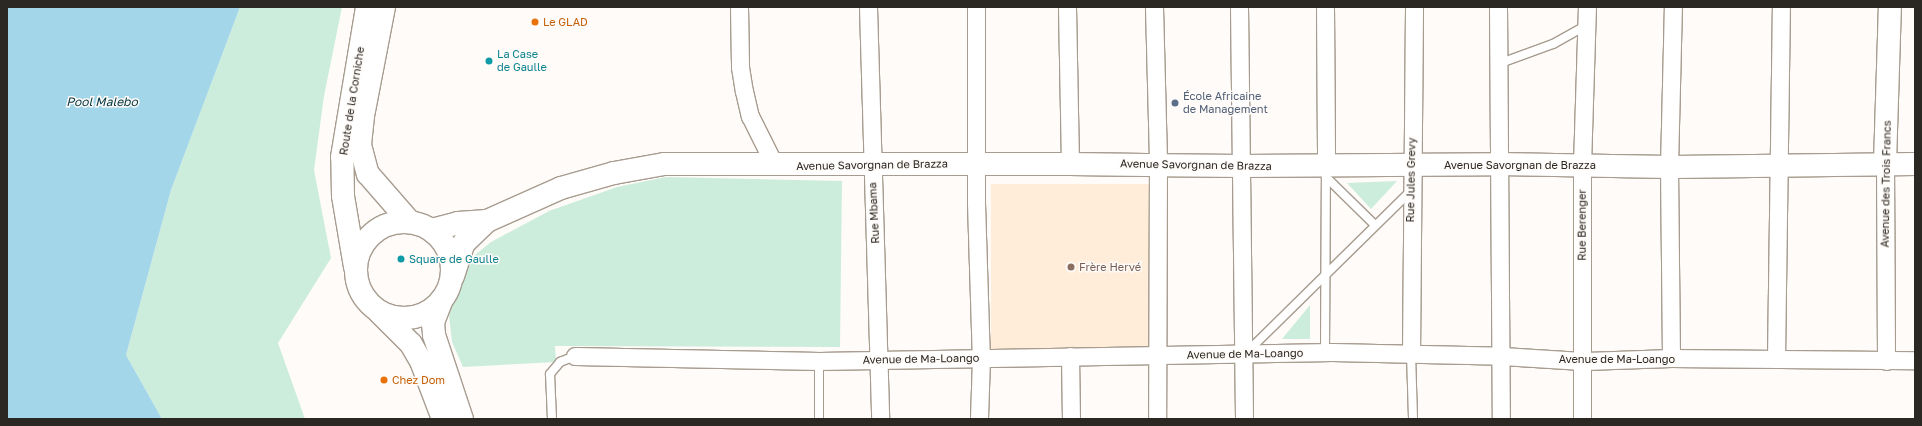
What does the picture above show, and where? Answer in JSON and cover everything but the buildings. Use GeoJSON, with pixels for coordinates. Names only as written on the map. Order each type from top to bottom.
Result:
{"type":"FeatureCollection","features":[{"type":"Feature","properties":{"kind":"main road","name":"Route de la Corniche"},"geometry":{"type":"LineString","coordinates":[[367,7],[342,157],[343,196],[357,285],[363,295],[411,344],[421,361],[443,419]]}},
{"type":"Feature","properties":{"kind":"main road","name":"Route de la Corniche"},"geometry":{"type":"LineString","coordinates":[[384,7],[363,116],[360,145],[368,174],[409,221],[432,230],[446,245],[452,263],[447,291],[433,322],[434,335],[462,419]]}},
{"type":"Feature","properties":{"kind":"main road","name":"Avenue des Trois Francs"},"geometry":{"type":"LineString","coordinates":[[1885,163],[1890,7]]}},
{"type":"Feature","properties":{"kind":"main road","name":"Avenue Savorgnan de Brazza"},"geometry":{"type":"LineString","coordinates":[[432,230],[458,224],[487,221],[561,188],[614,173],[664,164],[775,166],[872,164],[1070,164],[1242,166],[1326,171],[1411,165],[1498,164],[1669,167],[1778,164],[1915,164]]}},
{"type":"Feature","properties":{"kind":"main road","name":"Route de la Corniche"},"geometry":{"type":"LineString","coordinates":[[355,267],[359,251],[368,237],[382,227],[409,221]]}},
{"type":"Feature","properties":{"kind":"main road","name":"Avenue Savorgnan de Brazza"},"geometry":{"type":"LineString","coordinates":[[447,291],[464,243],[487,221]]}},
{"type":"Feature","properties":{"kind":"main road","name":"Route de la Corniche"},"geometry":{"type":"LineString","coordinates":[[380,312],[396,318],[414,317],[430,311],[447,291]]}},
{"type":"Feature","properties":{"kind":"street"},"geometry":{"type":"LineString","coordinates":[[739,7],[740,67],[744,91],[750,116],[775,166]]}},
{"type":"Feature","properties":{"kind":"street","name":"Rue Mbama"},"geometry":{"type":"LineString","coordinates":[[868,7],[880,419]]}},
{"type":"Feature","properties":{"kind":"street"},"geometry":{"type":"LineString","coordinates":[[976,7],[976,164],[981,358],[979,419]]}},
{"type":"Feature","properties":{"kind":"street"},"geometry":{"type":"LineString","coordinates":[[1067,7],[1070,164]]}},
{"type":"Feature","properties":{"kind":"street"},"geometry":{"type":"LineString","coordinates":[[1154,7],[1158,165],[1157,419]]}},
{"type":"Feature","properties":{"kind":"street"},"geometry":{"type":"LineString","coordinates":[[1239,7],[1244,419]]}},
{"type":"Feature","properties":{"kind":"street"},"geometry":{"type":"LineString","coordinates":[[1325,7],[1326,171]]}},
{"type":"Feature","properties":{"kind":"street","name":"Rue Jules Grevy"},"geometry":{"type":"LineString","coordinates":[[1410,354],[1410,192],[1414,7]]}},
{"type":"Feature","properties":{"kind":"street"},"geometry":{"type":"LineString","coordinates":[[1498,7],[1498,164],[1502,356],[1501,419]]}},
{"type":"Feature","properties":{"kind":"street","name":"Rue Berenger"},"geometry":{"type":"LineString","coordinates":[[1582,419],[1582,165],[1587,7]]}},
{"type":"Feature","properties":{"kind":"street"},"geometry":{"type":"LineString","coordinates":[[1670,358],[1669,167],[1673,7]]}},
{"type":"Feature","properties":{"kind":"street"},"geometry":{"type":"LineString","coordinates":[[1776,360],[1781,7]]}},
{"type":"Feature","properties":{"kind":"street","name":"Avenue des Trois Francs"},"geometry":{"type":"LineString","coordinates":[[1885,163],[1886,361]]}},
{"type":"Feature","properties":{"kind":"street","name":"Avenue de Ma-Loango"},"geometry":{"type":"LineString","coordinates":[[575,356],[819,361],[1070,356],[1244,355],[1326,352],[1502,356],[1582,361],[1670,358],[1886,361],[1915,360]]}},
{"type":"Feature","properties":{"kind":"street"},"geometry":{"type":"LineString","coordinates":[[1070,356],[1071,419]]}},
{"type":"Feature","properties":{"kind":"lane"},"geometry":{"type":"LineString","coordinates":[[1498,64],[1553,44],[1586,25]]}},
{"type":"Feature","properties":{"kind":"lane"},"geometry":{"type":"LineString","coordinates":[[1326,171],[1375,225]]}},
{"type":"Feature","properties":{"kind":"lane"},"geometry":{"type":"LineString","coordinates":[[1326,171],[1326,352]]}},
{"type":"Feature","properties":{"kind":"lane"},"geometry":{"type":"LineString","coordinates":[[1244,355],[1410,192]]}},
{"type":"Feature","properties":{"kind":"lane"},"geometry":{"type":"LineString","coordinates":[[1410,354],[1413,419]]}},
{"type":"Feature","properties":{"kind":"lane"},"geometry":{"type":"LineString","coordinates":[[552,419],[550,374],[560,362],[575,356]]}},
{"type":"Feature","properties":{"kind":"lane"},"geometry":{"type":"LineString","coordinates":[[819,361],[819,419]]}},
{"type":"Feature","properties":{"kind":"shaded area","name":"Frère Hervé"},"geometry":{"type":"Polygon","coordinates":[[[991,184],[1150,184],[1150,351],[991,351],[991,184]]]}},
{"type":"Feature","properties":{"kind":"green space"},"geometry":{"type":"Polygon","coordinates":[[[240,7],[342,7],[324,96],[314,170],[331,258],[278,343],[305,419],[162,419],[126,355],[171,190],[240,7]]]}},
{"type":"Feature","properties":{"kind":"green space"},"geometry":{"type":"Polygon","coordinates":[[[666,177],[842,181],[840,347],[555,346],[556,362],[463,367],[452,342],[449,316],[455,294],[475,255],[491,242],[549,211],[617,187],[666,177]]]}},
{"type":"Feature","properties":{"kind":"green space"},"geometry":{"type":"Polygon","coordinates":[[[1397,181],[1371,209],[1347,183],[1397,181]]]}},
{"type":"Feature","properties":{"kind":"green space"},"geometry":{"type":"Polygon","coordinates":[[[1310,305],[1310,339],[1282,339],[1310,305]]]}},
{"type":"Feature","properties":{"kind":"water","name":"Pool Malebo"},"geometry":{"type":"Polygon","coordinates":[[[7,7],[240,7],[171,190],[126,355],[162,419],[7,419],[7,7]]]}},
{"type":"Feature","properties":{"kind":"place","name":"Le GLAD"},"geometry":{"type":"Point","coordinates":[535,22]}},
{"type":"Feature","properties":{"kind":"place","name":"La Case de Gaulle"},"geometry":{"type":"Point","coordinates":[489,61]}},
{"type":"Feature","properties":{"kind":"place","name":"École Africaine de Management"},"geometry":{"type":"Point","coordinates":[1175,103]}},
{"type":"Feature","properties":{"kind":"place","name":"Square de Gaulle"},"geometry":{"type":"Point","coordinates":[401,259]}},
{"type":"Feature","properties":{"kind":"place","name":"Frère Hervé"},"geometry":{"type":"Point","coordinates":[1071,267]}},
{"type":"Feature","properties":{"kind":"place","name":"Chez Dom"},"geometry":{"type":"Point","coordinates":[384,380]}}]}
